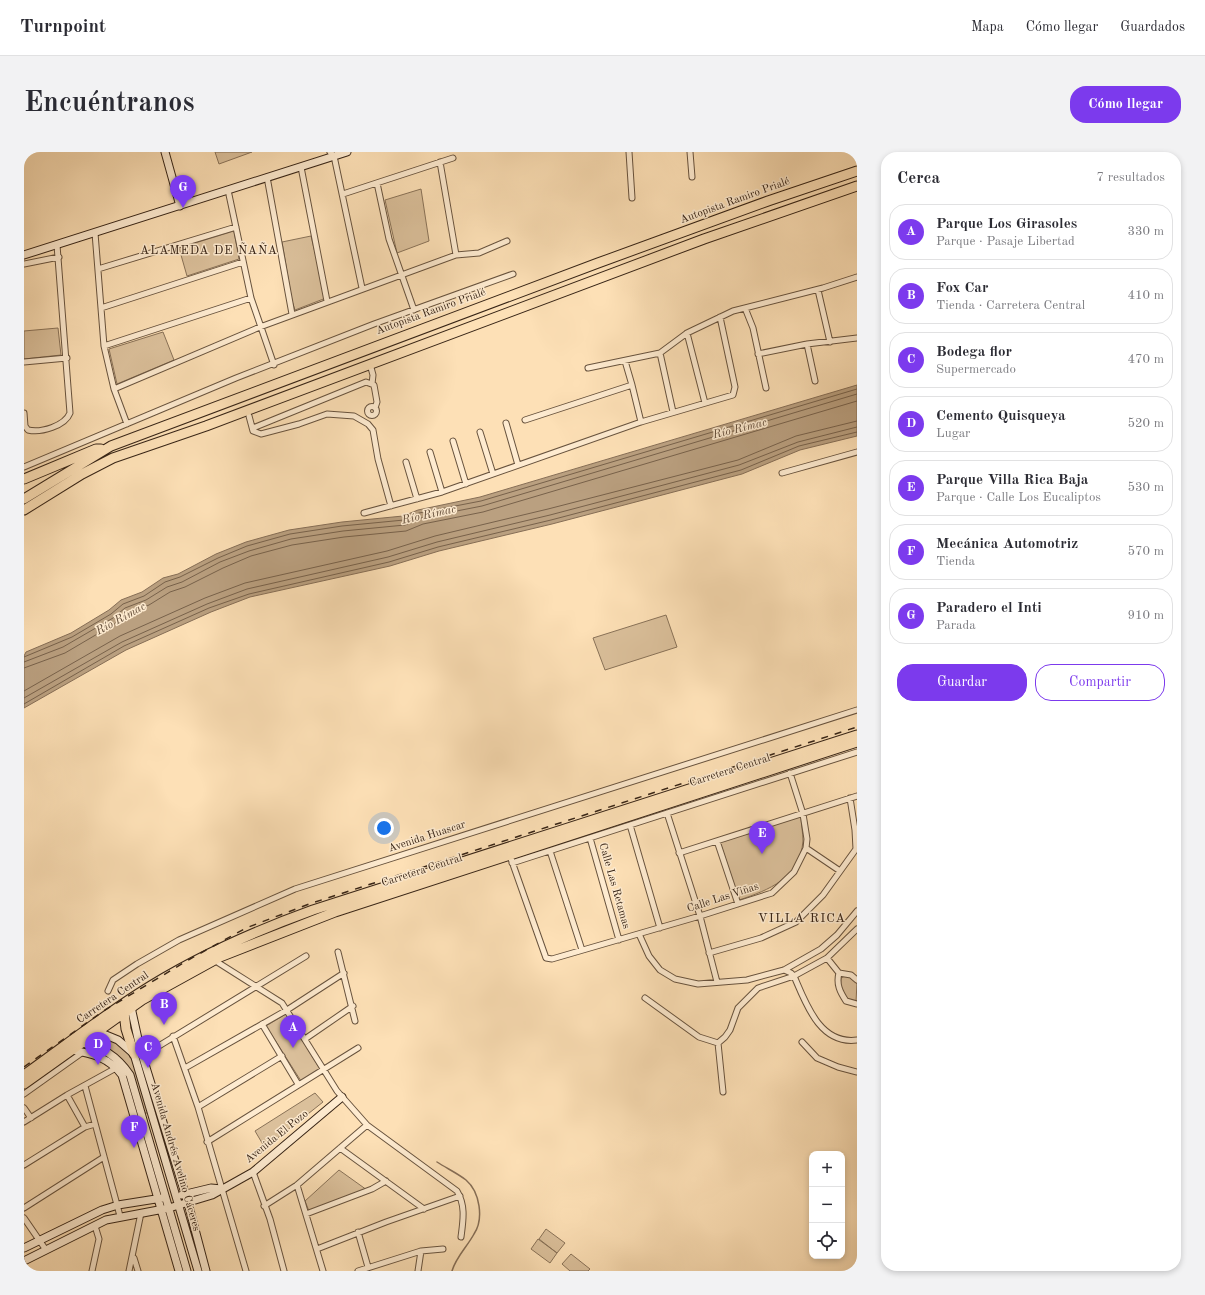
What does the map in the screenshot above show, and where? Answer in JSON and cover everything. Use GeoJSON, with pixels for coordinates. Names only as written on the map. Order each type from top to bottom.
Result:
{"type":"FeatureCollection","features":[{"type":"Feature","properties":{"kind":"highway","name":"Autopista Ramiro Prialé"},"geometry":{"type":"LineString","coordinates":[[24,499],[107,449],[370,347],[768,200],[857,171]]}},
{"type":"Feature","properties":{"kind":"highway"},"geometry":{"type":"LineString","coordinates":[[24,510],[82,474],[113,458],[206,426],[704,239],[857,186]]}},
{"type":"Feature","properties":{"kind":"highway"},"geometry":{"type":"LineString","coordinates":[[24,479],[96,449],[107,449]]}},
{"type":"Feature","properties":{"kind":"highway","name":"Carretera Central"},"geometry":{"type":"LineString","coordinates":[[29,1075],[71,1050],[82,1047],[98,1031],[128,1010],[214,960],[308,921],[511,859],[546,843],[857,735]]}},
{"type":"Feature","properties":{"kind":"highway","name":"Carretera Central"},"geometry":{"type":"LineString","coordinates":[[24,1084],[29,1075],[88,1029],[138,994],[206,955],[271,925],[546,843],[857,742]]}},
{"type":"Feature","properties":{"kind":"highway"},"geometry":{"type":"LineString","coordinates":[[128,1010],[126,1029],[138,1054]]}},
{"type":"Feature","properties":{"kind":"street"},"geometry":{"type":"LineString","coordinates":[[166,152],[180,206]]}},
{"type":"Feature","properties":{"kind":"street"},"geometry":{"type":"LineString","coordinates":[[24,255],[301,167],[332,154],[347,152]]}},
{"type":"Feature","properties":{"kind":"street"},"geometry":{"type":"LineString","coordinates":[[629,152],[632,198]]}},
{"type":"Feature","properties":{"kind":"street"},"geometry":{"type":"LineString","coordinates":[[690,152],[692,178]]}},
{"type":"Feature","properties":{"kind":"street"},"geometry":{"type":"LineString","coordinates":[[332,154],[343,194],[362,288]]}},
{"type":"Feature","properties":{"kind":"street"},"geometry":{"type":"LineString","coordinates":[[343,194],[453,158]]}},
{"type":"Feature","properties":{"kind":"street"},"geometry":{"type":"LineString","coordinates":[[440,162],[456,255]]}},
{"type":"Feature","properties":{"kind":"street"},"geometry":{"type":"LineString","coordinates":[[301,167],[327,302]]}},
{"type":"Feature","properties":{"kind":"street"},"geometry":{"type":"LineString","coordinates":[[267,177],[292,314]]}},
{"type":"Feature","properties":{"kind":"street"},"geometry":{"type":"LineString","coordinates":[[377,183],[388,239],[414,310]]}},
{"type":"Feature","properties":{"kind":"street"},"geometry":{"type":"LineString","coordinates":[[228,190],[250,298],[274,365]]}},
{"type":"Feature","properties":{"kind":"street"},"geometry":{"type":"LineString","coordinates":[[98,269],[236,226]]}},
{"type":"Feature","properties":{"kind":"street"},"geometry":{"type":"LineString","coordinates":[[95,233],[104,346],[114,389],[127,424]]}},
{"type":"Feature","properties":{"kind":"street"},"geometry":{"type":"LineString","coordinates":[[114,389],[292,314],[400,274],[456,255],[478,253],[507,241]]}},
{"type":"Feature","properties":{"kind":"street"},"geometry":{"type":"LineString","coordinates":[[24,413],[25,426],[28,430],[34,432],[61,424],[68,419],[70,413],[67,358],[57,245]]}},
{"type":"Feature","properties":{"kind":"street"},"geometry":{"type":"LineString","coordinates":[[24,264],[59,257]]}},
{"type":"Feature","properties":{"kind":"street"},"geometry":{"type":"LineString","coordinates":[[101,308],[243,262]]}},
{"type":"Feature","properties":{"kind":"street"},"geometry":{"type":"LineString","coordinates":[[24,467],[374,324],[513,274]]}},
{"type":"Feature","properties":{"kind":"street"},"geometry":{"type":"LineString","coordinates":[[588,368],[660,353],[687,334],[720,317],[745,308],[818,290],[857,277]]}},
{"type":"Feature","properties":{"kind":"street"},"geometry":{"type":"LineString","coordinates":[[818,290],[830,342]]}},
{"type":"Feature","properties":{"kind":"street"},"geometry":{"type":"LineString","coordinates":[[104,346],[250,298]]}},
{"type":"Feature","properties":{"kind":"street"},"geometry":{"type":"LineString","coordinates":[[745,308],[753,328],[766,388]]}},
{"type":"Feature","properties":{"kind":"street"},"geometry":{"type":"LineString","coordinates":[[364,513],[442,492],[641,422],[733,395],[735,387],[720,317]]}},
{"type":"Feature","properties":{"kind":"street"},"geometry":{"type":"LineString","coordinates":[[687,334],[705,403]]}},
{"type":"Feature","properties":{"kind":"street"},"geometry":{"type":"LineString","coordinates":[[758,354],[807,344],[857,338]]}},
{"type":"Feature","properties":{"kind":"street"},"geometry":{"type":"LineString","coordinates":[[807,344],[815,381]]}},
{"type":"Feature","properties":{"kind":"street"},"geometry":{"type":"LineString","coordinates":[[660,353],[673,412]]}},
{"type":"Feature","properties":{"kind":"street"},"geometry":{"type":"LineString","coordinates":[[24,362],[67,358]]}},
{"type":"Feature","properties":{"kind":"street"},"geometry":{"type":"LineString","coordinates":[[625,361],[641,422]]}},
{"type":"Feature","properties":{"kind":"street"},"geometry":{"type":"LineString","coordinates":[[370,364],[373,375],[372,384],[376,392],[375,408]]}},
{"type":"Feature","properties":{"kind":"street"},"geometry":{"type":"LineString","coordinates":[[252,428],[366,382],[372,384]]}},
{"type":"Feature","properties":{"kind":"street"},"geometry":{"type":"LineString","coordinates":[[525,420],[632,385]]}},
{"type":"Feature","properties":{"kind":"street"},"geometry":{"type":"LineString","coordinates":[[249,416],[255,433],[261,434],[299,424],[327,414],[354,416],[368,424],[373,430],[378,459],[391,506]]}},
{"type":"Feature","properties":{"kind":"street"},"geometry":{"type":"LineString","coordinates":[[506,423],[518,465]]}},
{"type":"Feature","properties":{"kind":"street"},"geometry":{"type":"LineString","coordinates":[[480,432],[494,474]]}},
{"type":"Feature","properties":{"kind":"street"},"geometry":{"type":"LineString","coordinates":[[453,441],[466,484]]}},
{"type":"Feature","properties":{"kind":"street"},"geometry":{"type":"LineString","coordinates":[[430,452],[442,492]]}},
{"type":"Feature","properties":{"kind":"street"},"geometry":{"type":"LineString","coordinates":[[782,473],[857,452]]}},
{"type":"Feature","properties":{"kind":"street"},"geometry":{"type":"LineString","coordinates":[[406,462],[417,499]]}},
{"type":"Feature","properties":{"kind":"street","name":"Avenida Huascar"},"geometry":{"type":"LineString","coordinates":[[108,991],[113,980],[179,940],[295,889],[857,710]]}},
{"type":"Feature","properties":{"kind":"street"},"geometry":{"type":"LineString","coordinates":[[582,950],[546,843],[590,838],[857,752]]}},
{"type":"Feature","properties":{"kind":"street","name":"Calle Las Viñas"},"geometry":{"type":"LineString","coordinates":[[511,859],[545,957],[552,959],[700,916],[772,893],[794,872],[806,848],[807,839],[803,814],[790,774]]}},
{"type":"Feature","properties":{"kind":"street"},"geometry":{"type":"LineString","coordinates":[[679,853],[857,796]]}},
{"type":"Feature","properties":{"kind":"street"},"geometry":{"type":"LineString","coordinates":[[709,953],[761,938],[796,922],[823,895],[856,849],[855,830],[850,798]]}},
{"type":"Feature","properties":{"kind":"street"},"geometry":{"type":"LineString","coordinates":[[666,813],[700,916],[717,982]]}},
{"type":"Feature","properties":{"kind":"street"},"geometry":{"type":"LineString","coordinates":[[630,825],[660,928]]}},
{"type":"Feature","properties":{"kind":"street","name":"Calle Las Retamas"},"geometry":{"type":"LineString","coordinates":[[590,838],[619,940]]}},
{"type":"Feature","properties":{"kind":"street"},"geometry":{"type":"LineString","coordinates":[[717,841],[738,904]]}},
{"type":"Feature","properties":{"kind":"street"},"geometry":{"type":"LineString","coordinates":[[806,848],[840,871]]}},
{"type":"Feature","properties":{"kind":"street"},"geometry":{"type":"LineString","coordinates":[[640,934],[649,956],[660,970],[668,976],[698,984],[747,980],[784,970],[821,949],[837,935],[857,911]]}},
{"type":"Feature","properties":{"kind":"street"},"geometry":{"type":"LineString","coordinates":[[718,1043],[725,1038],[730,1030],[738,1008],[758,988],[794,976],[827,958],[856,932]]}},
{"type":"Feature","properties":{"kind":"street"},"geometry":{"type":"LineString","coordinates":[[338,952],[353,1006],[355,1020]]}},
{"type":"Feature","properties":{"kind":"street"},"geometry":{"type":"LineString","coordinates":[[138,1054],[150,1052],[173,1036],[306,956]]}},
{"type":"Feature","properties":{"kind":"street"},"geometry":{"type":"LineString","coordinates":[[827,958],[839,973],[851,975],[857,980]]}},
{"type":"Feature","properties":{"kind":"street"},"geometry":{"type":"LineString","coordinates":[[214,960],[282,1003],[342,1098],[367,1125],[457,1191],[460,1196],[464,1216],[461,1237]]}},
{"type":"Feature","properties":{"kind":"street"},"geometry":{"type":"LineString","coordinates":[[784,970],[791,972],[794,976],[806,1003],[819,1025],[832,1037],[850,1041],[857,1040]]}},
{"type":"Feature","properties":{"kind":"street"},"geometry":{"type":"LineString","coordinates":[[185,1068],[287,1010],[344,973]]}},
{"type":"Feature","properties":{"kind":"street"},"geometry":{"type":"LineString","coordinates":[[839,973],[839,990],[846,1001],[857,1004]]}},
{"type":"Feature","properties":{"kind":"street"},"geometry":{"type":"LineString","coordinates":[[645,998],[699,1037],[718,1043]]}},
{"type":"Feature","properties":{"kind":"street"},"geometry":{"type":"LineString","coordinates":[[305,1039],[353,1006]]}},
{"type":"Feature","properties":{"kind":"street"},"geometry":{"type":"LineString","coordinates":[[262,1024],[298,1084]]}},
{"type":"Feature","properties":{"kind":"street"},"geometry":{"type":"LineString","coordinates":[[88,1029],[98,1031],[118,1040],[138,1054],[186,1194],[206,1271]]}},
{"type":"Feature","properties":{"kind":"street"},"geometry":{"type":"LineString","coordinates":[[173,1036],[198,1107],[246,1271]]}},
{"type":"Feature","properties":{"kind":"street"},"geometry":{"type":"LineString","coordinates":[[802,1042],[817,1058],[838,1067],[857,1072]]}},
{"type":"Feature","properties":{"kind":"street"},"geometry":{"type":"LineString","coordinates":[[718,1043],[723,1092]]}},
{"type":"Feature","properties":{"kind":"street"},"geometry":{"type":"LineString","coordinates":[[24,1094],[82,1047],[116,1068],[122,1075],[145,1155],[166,1209],[179,1271]]}},
{"type":"Feature","properties":{"kind":"street","name":"Avenida Andrés Avelino Cáceres"},"geometry":{"type":"LineString","coordinates":[[82,1047],[100,1048],[118,1060],[130,1075],[151,1144],[162,1198]]}},
{"type":"Feature","properties":{"kind":"street"},"geometry":{"type":"LineString","coordinates":[[207,1142],[358,1048]]}},
{"type":"Feature","properties":{"kind":"street","name":"Avenida Andrés Avelino Cáceres"},"geometry":{"type":"LineString","coordinates":[[138,1054],[161,1149],[198,1271]]}},
{"type":"Feature","properties":{"kind":"street"},"geometry":{"type":"LineString","coordinates":[[198,1107],[282,1056]]}},
{"type":"Feature","properties":{"kind":"street"},"geometry":{"type":"LineString","coordinates":[[24,1122],[67,1095],[116,1068]]}},
{"type":"Feature","properties":{"kind":"street"},"geometry":{"type":"LineString","coordinates":[[125,1084],[135,1088]]}},
{"type":"Feature","properties":{"kind":"street"},"geometry":{"type":"LineString","coordinates":[[85,1086],[120,1216]]}},
{"type":"Feature","properties":{"kind":"street"},"geometry":{"type":"LineString","coordinates":[[67,1095],[84,1127]]}},
{"type":"Feature","properties":{"kind":"street","name":"Avenida El Pozo"},"geometry":{"type":"LineString","coordinates":[[24,1261],[95,1226],[120,1216],[166,1209],[212,1195],[253,1172],[342,1098]]}},
{"type":"Feature","properties":{"kind":"street"},"geometry":{"type":"LineString","coordinates":[[24,1108],[31,1118]]}},
{"type":"Feature","properties":{"kind":"street"},"geometry":{"type":"LineString","coordinates":[[144,1119],[148,1115],[152,1115]]}},
{"type":"Feature","properties":{"kind":"street"},"geometry":{"type":"LineString","coordinates":[[24,1165],[84,1127],[95,1124]]}},
{"type":"Feature","properties":{"kind":"street"},"geometry":{"type":"LineString","coordinates":[[264,1206],[297,1185],[367,1125]]}},
{"type":"Feature","properties":{"kind":"street"},"geometry":{"type":"LineString","coordinates":[[145,1155],[151,1144]]}},
{"type":"Feature","properties":{"kind":"street"},"geometry":{"type":"LineString","coordinates":[[161,1149],[170,1146]]}},
{"type":"Feature","properties":{"kind":"street"},"geometry":{"type":"LineString","coordinates":[[340,1148],[424,1209]]}},
{"type":"Feature","properties":{"kind":"street"},"geometry":{"type":"LineString","coordinates":[[24,1208],[104,1157]]}},
{"type":"Feature","properties":{"kind":"street"},"geometry":{"type":"LineString","coordinates":[[253,1172],[284,1271]]}},
{"type":"Feature","properties":{"kind":"street"},"geometry":{"type":"LineString","coordinates":[[306,1214],[372,1189],[386,1181]]}},
{"type":"Feature","properties":{"kind":"street"},"geometry":{"type":"LineString","coordinates":[[297,1185],[323,1271]]}},
{"type":"Feature","properties":{"kind":"street","name":"Avenida El Pozo"},"geometry":{"type":"LineString","coordinates":[[24,1248],[39,1239],[102,1210],[118,1205],[186,1194],[211,1188],[222,1189]]}},
{"type":"Feature","properties":{"kind":"street"},"geometry":{"type":"LineString","coordinates":[[317,1249],[358,1232],[460,1196]]}},
{"type":"Feature","properties":{"kind":"street","name":"Avenida Andrés Avelino Cáceres"},"geometry":{"type":"LineString","coordinates":[[166,1209],[187,1271]]}},
{"type":"Feature","properties":{"kind":"street"},"geometry":{"type":"LineString","coordinates":[[129,1271],[141,1213]]}},
{"type":"Feature","properties":{"kind":"street"},"geometry":{"type":"LineString","coordinates":[[24,1218],[46,1250]]}},
{"type":"Feature","properties":{"kind":"street"},"geometry":{"type":"LineString","coordinates":[[92,1271],[98,1238],[95,1226]]}},
{"type":"Feature","properties":{"kind":"street"},"geometry":{"type":"LineString","coordinates":[[358,1232],[368,1267]]}},
{"type":"Feature","properties":{"kind":"street"},"geometry":{"type":"LineString","coordinates":[[358,1271],[421,1251],[443,1249]]}},
{"type":"Feature","properties":{"kind":"street"},"geometry":{"type":"LineString","coordinates":[[418,1271],[421,1251]]}},
{"type":"Feature","properties":{"kind":"street"},"geometry":{"type":"LineString","coordinates":[[133,1257],[138,1271]]}},
{"type":"Feature","properties":{"kind":"street"},"geometry":{"type":"LineString","coordinates":[[184,1260],[191,1260],[193,1257]]}},
{"type":"Feature","properties":{"kind":"shaded area"},"geometry":{"type":"Polygon","coordinates":[[[215,152],[252,152],[219,164],[215,152]]]}},
{"type":"Feature","properties":{"kind":"shaded area"},"geometry":{"type":"Polygon","coordinates":[[[421,189],[429,241],[397,253],[385,200],[421,189]]]}},
{"type":"Feature","properties":{"kind":"shaded area"},"geometry":{"type":"Polygon","coordinates":[[[234,231],[239,259],[187,276],[179,248],[234,231]]]}},
{"type":"Feature","properties":{"kind":"shaded area"},"geometry":{"type":"Polygon","coordinates":[[[311,236],[326,298],[295,310],[292,301],[282,242],[311,236]]]}},
{"type":"Feature","properties":{"kind":"shaded area"},"geometry":{"type":"Polygon","coordinates":[[[58,328],[61,355],[24,359],[24,331],[58,328]]]}},
{"type":"Feature","properties":{"kind":"shaded area"},"geometry":{"type":"Polygon","coordinates":[[[163,332],[174,360],[117,384],[109,349],[163,332]]]}},
{"type":"Feature","properties":{"kind":"shaded area"},"geometry":{"type":"Polygon","coordinates":[[[666,615],[677,647],[605,670],[593,638],[666,615]]]}},
{"type":"Feature","properties":{"kind":"shaded area"},"geometry":{"type":"Polygon","coordinates":[[[801,816],[803,841],[801,854],[796,864],[781,881],[772,887],[739,900],[720,842],[801,816]]]}},
{"type":"Feature","properties":{"kind":"shaded area"},"geometry":{"type":"Polygon","coordinates":[[[847,975],[857,982],[856,1002],[847,999],[840,989],[841,978],[847,975]]]}},
{"type":"Feature","properties":{"kind":"shaded area"},"geometry":{"type":"Polygon","coordinates":[[[286,1014],[320,1069],[301,1081],[266,1026],[286,1014]]]}},
{"type":"Feature","properties":{"kind":"shaded area"},"geometry":{"type":"Polygon","coordinates":[[[101,1034],[119,1042],[133,1058],[148,1113],[144,1113],[136,1085],[130,1072],[109,1051],[91,1041],[101,1034]]]}},
{"type":"Feature","properties":{"kind":"shaded area"},"geometry":{"type":"Polygon","coordinates":[[[315,1093],[323,1102],[265,1148],[255,1131],[315,1093]]]}},
{"type":"Feature","properties":{"kind":"shaded area"},"geometry":{"type":"Polygon","coordinates":[[[339,1170],[367,1190],[309,1211],[305,1201],[339,1170]]]}},
{"type":"Feature","properties":{"kind":"shaded area"},"geometry":{"type":"Polygon","coordinates":[[[546,1229],[565,1243],[557,1253],[539,1239],[546,1229]]]}},
{"type":"Feature","properties":{"kind":"shaded area"},"geometry":{"type":"Polygon","coordinates":[[[538,1239],[557,1253],[550,1263],[531,1249],[538,1239]]]}},
{"type":"Feature","properties":{"kind":"shaded area"},"geometry":{"type":"Polygon","coordinates":[[[571,1254],[590,1269],[588,1271],[570,1271],[562,1264],[571,1254]]]}},
{"type":"Feature","properties":{"kind":"water","name":"Río Rímac"},"geometry":{"type":"Polygon","coordinates":[[[857,385],[857,436],[800,450],[742,474],[552,524],[439,551],[390,566],[250,597],[211,612],[126,650],[24,708],[24,656],[26,652],[71,633],[109,610],[121,600],[142,592],[163,578],[178,574],[216,554],[246,542],[289,530],[342,522],[403,516],[418,510],[480,497],[857,385]]]}},
{"type":"Feature","properties":{"kind":"waterway"},"geometry":{"type":"LineString","coordinates":[[437,1162],[459,1175],[471,1185],[475,1191],[480,1213],[477,1228],[456,1261],[452,1271]]}},
{"type":"Feature","properties":{"kind":"railway"},"geometry":{"type":"LineString","coordinates":[[24,1067],[105,1010],[190,959],[246,928],[309,904],[857,727]]}},
{"type":"Feature","properties":{"kind":"place","name":"Paradero el Inti"},"geometry":{"type":"Point","coordinates":[183,208]}},
{"type":"Feature","properties":{"kind":"place","name":"Parque Villa Rica Baja"},"geometry":{"type":"Point","coordinates":[762,854]}},
{"type":"Feature","properties":{"kind":"place","name":"Fox Car"},"geometry":{"type":"Point","coordinates":[164,1025]}},
{"type":"Feature","properties":{"kind":"place","name":"Parque Los Girasoles"},"geometry":{"type":"Point","coordinates":[293,1048]}},
{"type":"Feature","properties":{"kind":"place","name":"Cemento Quisqueya"},"geometry":{"type":"Point","coordinates":[98,1065]}},
{"type":"Feature","properties":{"kind":"place","name":"Bodega flor"},"geometry":{"type":"Point","coordinates":[148,1068]}},
{"type":"Feature","properties":{"kind":"place","name":"Mecánica Automotriz"},"geometry":{"type":"Point","coordinates":[134,1148]}},
{"type":"Feature","properties":{"kind":"district","name":"ALAMEDA DE ÑAÑA"},"geometry":{"type":"Point","coordinates":[209,251]}},
{"type":"Feature","properties":{"kind":"district","name":"VILLA RICA"},"geometry":{"type":"Point","coordinates":[802,918]}}]}
